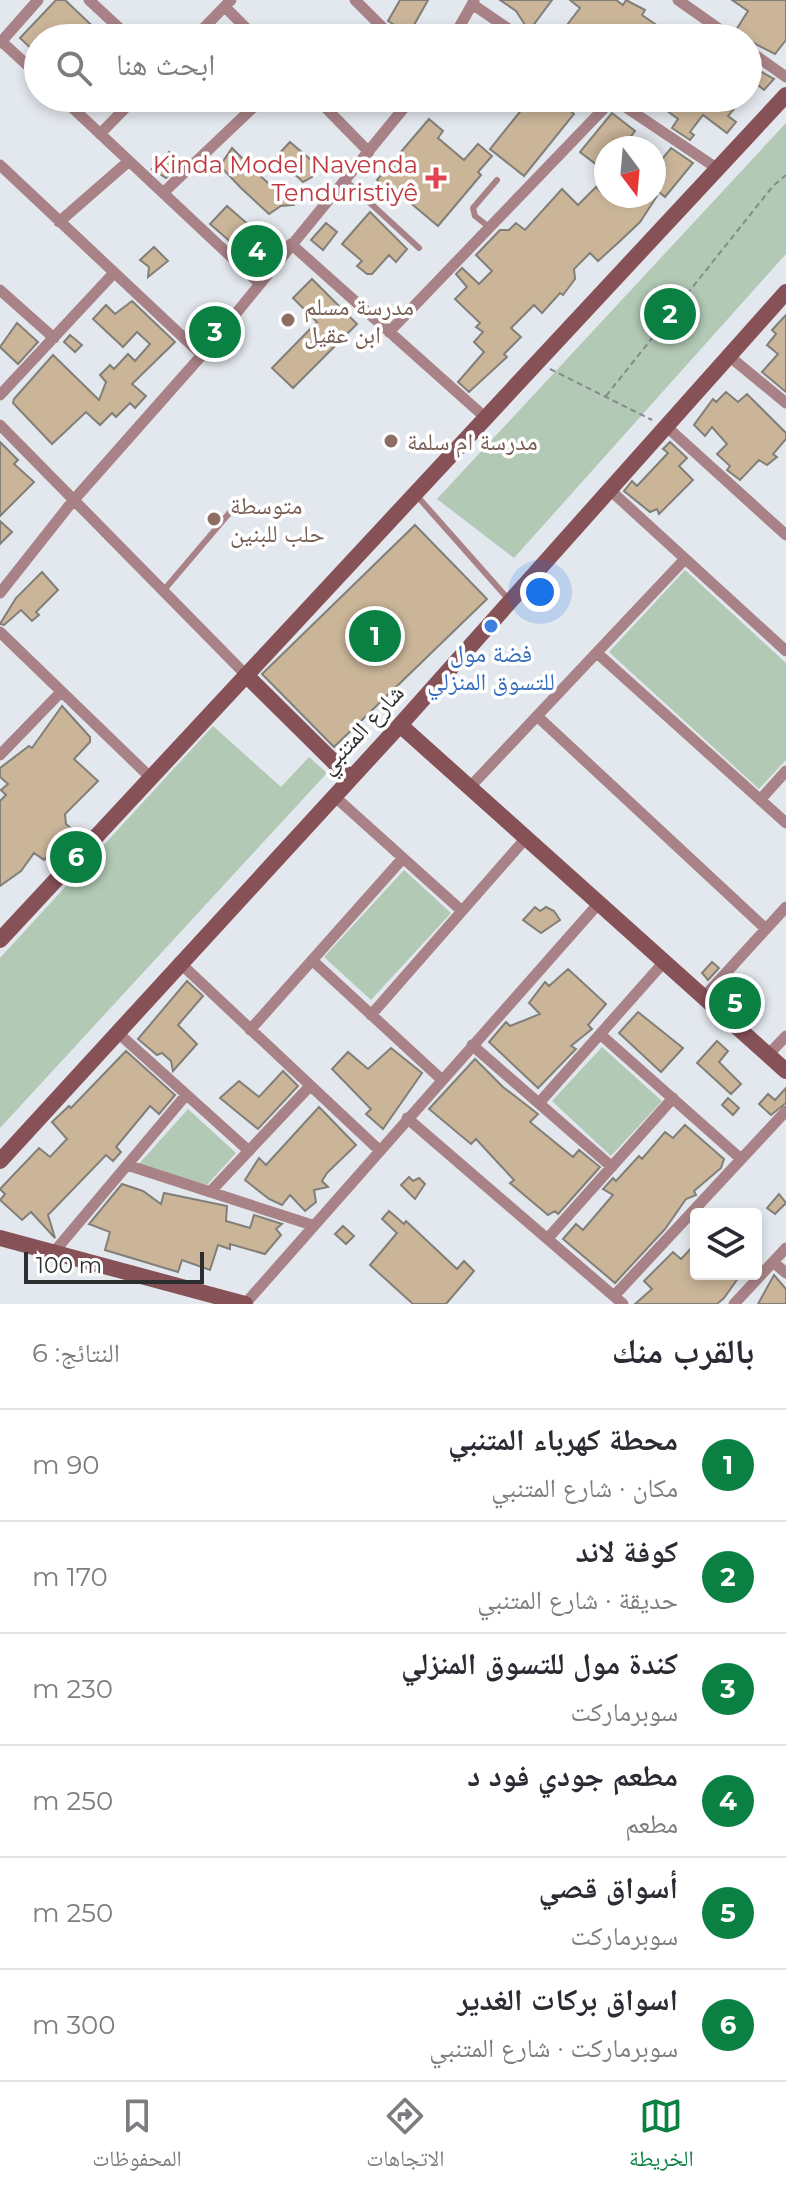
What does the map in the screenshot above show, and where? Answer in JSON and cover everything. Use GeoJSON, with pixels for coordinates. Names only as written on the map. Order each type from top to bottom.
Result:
{"type":"FeatureCollection","features":[{"type":"Feature","properties":{"kind":"street"},"geometry":{"type":"LineString","coordinates":[[24,63],[1,42],[38,0]]}},
{"type":"Feature","properties":{"kind":"street"},"geometry":{"type":"LineString","coordinates":[[89,0],[115,24]]}},
{"type":"Feature","properties":{"kind":"street"},"geometry":{"type":"LineString","coordinates":[[99,9],[108,0]]}},
{"type":"Feature","properties":{"kind":"street"},"geometry":{"type":"LineString","coordinates":[[355,0],[379,24]]}},
{"type":"Feature","properties":{"kind":"street"},"geometry":{"type":"LineString","coordinates":[[678,0],[712,24]]}},
{"type":"Feature","properties":{"kind":"street"},"geometry":{"type":"LineString","coordinates":[[461,24],[473,2],[503,24]]}},
{"type":"Feature","properties":{"kind":"street"},"geometry":{"type":"LineString","coordinates":[[208,24],[228,3],[245,24]]}},
{"type":"Feature","properties":{"kind":"street"},"geometry":{"type":"LineString","coordinates":[[762,60],[786,77]]}},
{"type":"Feature","properties":{"kind":"street"},"geometry":{"type":"LineString","coordinates":[[0,940],[786,95]]}},
{"type":"Feature","properties":{"kind":"street"},"geometry":{"type":"LineString","coordinates":[[77,112],[259,283]]}},
{"type":"Feature","properties":{"kind":"street"},"geometry":{"type":"LineString","coordinates":[[100,134],[121,112]]}},
{"type":"Feature","properties":{"kind":"street"},"geometry":{"type":"LineString","coordinates":[[163,193],[248,112]]}},
{"type":"Feature","properties":{"kind":"street"},"geometry":{"type":"LineString","coordinates":[[330,112],[369,152]]}},
{"type":"Feature","properties":{"kind":"street"},"geometry":{"type":"LineString","coordinates":[[0,593],[72,502],[202,355],[401,112]]}},
{"type":"Feature","properties":{"kind":"street"},"geometry":{"type":"LineString","coordinates":[[389,332],[599,112]]}},
{"type":"Feature","properties":{"kind":"street"},"geometry":{"type":"LineString","coordinates":[[633,112],[718,169]]}},
{"type":"Feature","properties":{"kind":"street"},"geometry":{"type":"LineString","coordinates":[[59,222],[129,161]]}},
{"type":"Feature","properties":{"kind":"street"},"geometry":{"type":"LineString","coordinates":[[1,168],[202,355]]}},
{"type":"Feature","properties":{"kind":"street"},"geometry":{"type":"LineString","coordinates":[[291,244],[487,419]]}},
{"type":"Feature","properties":{"kind":"street"},"geometry":{"type":"LineString","coordinates":[[0,395],[113,274]]}},
{"type":"Feature","properties":{"kind":"street"},"geometry":{"type":"LineString","coordinates":[[0,290],[54,338]]}},
{"type":"Feature","properties":{"kind":"street","name":"شارع المتنبي"},"geometry":{"type":"LineString","coordinates":[[0,1161],[179,962],[400,725],[786,292]]}},
{"type":"Feature","properties":{"kind":"street"},"geometry":{"type":"LineString","coordinates":[[729,356],[786,403]]}},
{"type":"Feature","properties":{"kind":"street"},"geometry":{"type":"LineString","coordinates":[[0,425],[72,502],[349,777]]}},
{"type":"Feature","properties":{"kind":"street"},"geometry":{"type":"LineString","coordinates":[[667,427],[786,535]]}},
{"type":"Feature","properties":{"kind":"street"},"geometry":{"type":"LineString","coordinates":[[610,490],[786,651]]}},
{"type":"Feature","properties":{"kind":"street"},"geometry":{"type":"LineString","coordinates":[[470,787],[684,560]]}},
{"type":"Feature","properties":{"kind":"street"},"geometry":{"type":"LineString","coordinates":[[0,632],[151,778]]}},
{"type":"Feature","properties":{"kind":"street"},"geometry":{"type":"LineString","coordinates":[[597,653],[786,823]]}},
{"type":"Feature","properties":{"kind":"street"},"geometry":{"type":"LineString","coordinates":[[0,755],[61,692]]}},
{"type":"Feature","properties":{"kind":"street"},"geometry":{"type":"LineString","coordinates":[[537,716],[766,929]]}},
{"type":"Feature","properties":{"kind":"street"},"geometry":{"type":"LineString","coordinates":[[400,725],[786,1071]]}},
{"type":"Feature","properties":{"kind":"street"},"geometry":{"type":"LineString","coordinates":[[760,800],[786,771]]}},
{"type":"Feature","properties":{"kind":"street"},"geometry":{"type":"LineString","coordinates":[[333,795],[462,911]]}},
{"type":"Feature","properties":{"kind":"street"},"geometry":{"type":"LineString","coordinates":[[371,1015],[526,838]]}},
{"type":"Feature","properties":{"kind":"street"},"geometry":{"type":"LineString","coordinates":[[250,1030],[403,858]]}},
{"type":"Feature","properties":{"kind":"street"},"geometry":{"type":"LineString","coordinates":[[0,1238],[245,1304],[378,1149],[599,903]]}},
{"type":"Feature","properties":{"kind":"street"},"geometry":{"type":"LineString","coordinates":[[704,997],[786,907]]}},
{"type":"Feature","properties":{"kind":"street"},"geometry":{"type":"LineString","coordinates":[[312,960],[441,1079]]}},
{"type":"Feature","properties":{"kind":"street"},"geometry":{"type":"LineString","coordinates":[[179,962],[378,1149]]}},
{"type":"Feature","properties":{"kind":"street"},"geometry":{"type":"LineString","coordinates":[[539,1103],[664,962]]}},
{"type":"Feature","properties":{"kind":"street"},"geometry":{"type":"LineString","coordinates":[[117,1032],[249,1151]]}},
{"type":"Feature","properties":{"kind":"street"},"geometry":{"type":"LineString","coordinates":[[600,1034],[741,1159]]}},
{"type":"Feature","properties":{"kind":"street"},"geometry":{"type":"LineString","coordinates":[[768,1055],[786,1036]]}},
{"type":"Feature","properties":{"kind":"street"},"geometry":{"type":"LineString","coordinates":[[472,1045],[612,1167]]}},
{"type":"Feature","properties":{"kind":"street"},"geometry":{"type":"LineString","coordinates":[[210,1192],[310,1086]]}},
{"type":"Feature","properties":{"kind":"street"},"geometry":{"type":"LineString","coordinates":[[54,1252],[186,1095]]}},
{"type":"Feature","properties":{"kind":"street"},"geometry":{"type":"LineString","coordinates":[[548,1238],[673,1098]]}},
{"type":"Feature","properties":{"kind":"street"},"geometry":{"type":"LineString","coordinates":[[407,1118],[618,1300],[786,1111]]}},
{"type":"Feature","properties":{"kind":"street"},"geometry":{"type":"LineString","coordinates":[[127,1165],[312,1225]]}},
{"type":"Feature","properties":{"kind":"street"},"geometry":{"type":"LineString","coordinates":[[734,1304],[786,1248]]}},
{"type":"Feature","properties":{"kind":"street"},"geometry":{"type":"LineString","coordinates":[[773,1262],[786,1273]]}},
{"type":"Feature","properties":{"kind":"lane"},"geometry":{"type":"LineString","coordinates":[[344,179],[419,248]]}},
{"type":"Feature","properties":{"kind":"lane"},"geometry":{"type":"LineString","coordinates":[[489,227],[475,216],[473,208],[497,180]]}},
{"type":"Feature","properties":{"kind":"lane"},"geometry":{"type":"LineString","coordinates":[[416,495],[510,601]]}},
{"type":"Feature","properties":{"kind":"lane"},"geometry":{"type":"LineString","coordinates":[[162,592],[231,511]]}},
{"type":"Feature","properties":{"kind":"path"},"geometry":{"type":"LineString","coordinates":[[606,396],[773,186],[786,175]]}},
{"type":"Feature","properties":{"kind":"path"},"geometry":{"type":"LineString","coordinates":[[539,363],[667,427]]}},
{"type":"Feature","properties":{"kind":"green space"},"geometry":{"type":"Polygon","coordinates":[[[786,123],[786,254],[514,558],[437,499],[786,123]]]}},
{"type":"Feature","properties":{"kind":"green space"},"geometry":{"type":"Polygon","coordinates":[[[685,570],[786,663],[786,760],[759,789],[609,652],[685,570]]]}},
{"type":"Feature","properties":{"kind":"green space"},"geometry":{"type":"Polygon","coordinates":[[[213,726],[281,787],[309,757],[327,773],[0,1128],[0,958],[213,726]]]}},
{"type":"Feature","properties":{"kind":"green space"},"geometry":{"type":"Polygon","coordinates":[[[404,870],[451,913],[371,1000],[324,957],[404,870]]]}},
{"type":"Feature","properties":{"kind":"green space"},"geometry":{"type":"Polygon","coordinates":[[[602,1047],[662,1101],[611,1156],[552,1101],[602,1047]]]}},
{"type":"Feature","properties":{"kind":"green space"},"geometry":{"type":"Polygon","coordinates":[[[188,1109],[236,1153],[207,1185],[138,1165],[188,1109]]]}},
{"type":"Feature","properties":{"kind":"building"},"geometry":{"type":"Polygon","coordinates":[[[56,0],[65,0],[90,24],[33,24],[56,0]]]}},
{"type":"Feature","properties":{"kind":"building"},"geometry":{"type":"Polygon","coordinates":[[[400,0],[428,0],[415,24],[393,24],[388,21],[400,0]]]}},
{"type":"Feature","properties":{"kind":"building"},"geometry":{"type":"Polygon","coordinates":[[[500,0],[552,0],[534,24],[524,24],[516,11],[500,0]]]}},
{"type":"Feature","properties":{"kind":"building"},"geometry":{"type":"Polygon","coordinates":[[[570,0],[616,0],[623,5],[626,0],[645,10],[642,15],[655,24],[568,24],[580,8],[570,0]]]}},
{"type":"Feature","properties":{"kind":"building"},"geometry":{"type":"Polygon","coordinates":[[[732,0],[786,0],[786,40],[775,54],[762,47],[762,24],[740,24],[748,11],[732,0]]]}},
{"type":"Feature","properties":{"kind":"building"},"geometry":{"type":"Polygon","coordinates":[[[762,72],[774,79],[764,90],[762,88],[762,72]]]}},
{"type":"Feature","properties":{"kind":"building"},"geometry":{"type":"Polygon","coordinates":[[[520,112],[574,114],[524,176],[490,149],[520,112]]]}},
{"type":"Feature","properties":{"kind":"building"},"geometry":{"type":"Polygon","coordinates":[[[669,112],[731,112],[728,116],[736,122],[727,133],[703,115],[690,132],[694,135],[690,140],[672,128],[678,119],[669,112]]]}},
{"type":"Feature","properties":{"kind":"building"},"geometry":{"type":"Polygon","coordinates":[[[612,113],[635,131],[631,136],[594,136],[594,163],[580,152],[612,113]]]}},
{"type":"Feature","properties":{"kind":"building"},"geometry":{"type":"Polygon","coordinates":[[[429,119],[443,131],[438,138],[464,160],[478,144],[492,156],[478,172],[481,175],[438,226],[394,189],[391,192],[377,180],[429,119]]]}},
{"type":"Feature","properties":{"kind":"building"},"geometry":{"type":"Polygon","coordinates":[[[290,142],[318,166],[312,177],[303,182],[276,157],[290,142]]]}},
{"type":"Feature","properties":{"kind":"building"},"geometry":{"type":"Polygon","coordinates":[[[232,148],[293,205],[281,206],[269,214],[241,188],[220,166],[232,148]]]}},
{"type":"Feature","properties":{"kind":"building"},"geometry":{"type":"Polygon","coordinates":[[[671,148],[693,163],[666,196],[666,154],[671,148]]]}},
{"type":"Feature","properties":{"kind":"building"},"geometry":{"type":"Polygon","coordinates":[[[169,152],[181,164],[166,178],[152,169],[169,152]]]}},
{"type":"Feature","properties":{"kind":"building"},"geometry":{"type":"Polygon","coordinates":[[[562,189],[578,205],[594,189],[594,208],[649,208],[640,222],[598,261],[590,253],[574,269],[575,279],[563,295],[560,293],[542,313],[534,305],[511,328],[521,337],[504,354],[507,357],[469,392],[458,382],[484,352],[474,342],[483,332],[476,327],[480,323],[455,299],[467,287],[456,274],[462,268],[479,284],[492,271],[476,255],[500,230],[509,230],[516,223],[525,230],[562,189]]]}},
{"type":"Feature","properties":{"kind":"building"},"geometry":{"type":"Polygon","coordinates":[[[227,206],[266,240],[255,252],[248,246],[242,252],[210,224],[227,206]]]}},
{"type":"Feature","properties":{"kind":"building"},"geometry":{"type":"Polygon","coordinates":[[[370,212],[407,249],[396,262],[389,255],[372,274],[367,274],[357,266],[362,261],[342,244],[370,212]]]}},
{"type":"Feature","properties":{"kind":"building"},"geometry":{"type":"Polygon","coordinates":[[[326,223],[337,232],[323,250],[311,240],[326,223]]]}},
{"type":"Feature","properties":{"kind":"building"},"geometry":{"type":"Polygon","coordinates":[[[154,247],[168,261],[148,277],[149,267],[140,260],[154,247]]]}},
{"type":"Feature","properties":{"kind":"building"},"geometry":{"type":"Polygon","coordinates":[[[312,279],[357,324],[293,388],[272,368],[317,322],[293,298],[312,279]]]}},
{"type":"Feature","properties":{"kind":"building"},"geometry":{"type":"Polygon","coordinates":[[[132,301],[175,342],[132,384],[146,396],[135,408],[130,403],[116,417],[112,413],[100,425],[86,412],[52,444],[13,403],[14,399],[53,355],[99,400],[106,382],[100,375],[110,365],[114,369],[128,354],[135,361],[150,344],[137,332],[123,347],[93,319],[106,305],[115,314],[132,301]]]}},
{"type":"Feature","properties":{"kind":"building"},"geometry":{"type":"Polygon","coordinates":[[[786,315],[786,392],[762,372],[778,354],[767,345],[776,334],[772,330],[786,315]]]}},
{"type":"Feature","properties":{"kind":"building"},"geometry":{"type":"Polygon","coordinates":[[[17,323],[38,342],[18,364],[0,347],[17,323]]]}},
{"type":"Feature","properties":{"kind":"building"},"geometry":{"type":"Polygon","coordinates":[[[70,335],[82,345],[75,352],[64,342],[70,335]]]}},
{"type":"Feature","properties":{"kind":"building"},"geometry":{"type":"Polygon","coordinates":[[[726,392],[738,402],[747,394],[786,433],[786,439],[773,454],[777,457],[767,465],[759,460],[740,480],[727,470],[730,466],[717,454],[727,444],[712,427],[705,436],[694,425],[713,399],[716,402],[726,392]]]}},
{"type":"Feature","properties":{"kind":"building"},"geometry":{"type":"Polygon","coordinates":[[[0,442],[18,460],[14,464],[34,482],[0,516],[0,442]]]}},
{"type":"Feature","properties":{"kind":"building"},"geometry":{"type":"Polygon","coordinates":[[[670,442],[687,458],[679,466],[693,480],[659,514],[657,509],[650,512],[624,491],[632,481],[637,486],[668,453],[663,449],[670,442]]]}},
{"type":"Feature","properties":{"kind":"building"},"geometry":{"type":"Polygon","coordinates":[[[0,521],[12,532],[0,544],[0,521]]]}},
{"type":"Feature","properties":{"kind":"building"},"geometry":{"type":"Polygon","coordinates":[[[415,525],[487,599],[334,747],[262,674],[415,525]]]}},
{"type":"Feature","properties":{"kind":"building"},"geometry":{"type":"Polygon","coordinates":[[[42,572],[58,590],[36,612],[39,615],[32,621],[21,610],[4,625],[0,624],[16,598],[42,572]]]}},
{"type":"Feature","properties":{"kind":"building"},"geometry":{"type":"Polygon","coordinates":[[[62,706],[90,737],[90,742],[74,759],[98,781],[65,814],[66,824],[72,829],[44,860],[34,853],[21,871],[0,886],[0,801],[6,795],[1,790],[8,784],[0,777],[0,768],[29,746],[32,748],[62,706]]]}},
{"type":"Feature","properties":{"kind":"building"},"geometry":{"type":"Polygon","coordinates":[[[535,907],[540,911],[546,907],[554,911],[560,920],[541,933],[523,920],[535,907]]]}},
{"type":"Feature","properties":{"kind":"building"},"geometry":{"type":"Polygon","coordinates":[[[712,962],[719,968],[708,980],[702,973],[712,962]]]}},
{"type":"Feature","properties":{"kind":"building"},"geometry":{"type":"Polygon","coordinates":[[[568,969],[606,1004],[588,1025],[592,1029],[571,1046],[576,1049],[538,1088],[489,1042],[506,1022],[510,1026],[540,1014],[529,1003],[545,982],[549,986],[568,969]]]}},
{"type":"Feature","properties":{"kind":"building"},"geometry":{"type":"Polygon","coordinates":[[[187,981],[203,996],[178,1025],[197,1044],[173,1071],[171,1061],[162,1053],[157,1055],[138,1039],[187,981]]]}},
{"type":"Feature","properties":{"kind":"building"},"geometry":{"type":"Polygon","coordinates":[[[638,1012],[683,1048],[661,1072],[619,1033],[638,1012]]]}},
{"type":"Feature","properties":{"kind":"building"},"geometry":{"type":"Polygon","coordinates":[[[717,1041],[728,1051],[719,1062],[741,1084],[731,1094],[697,1063],[717,1041]]]}},
{"type":"Feature","properties":{"kind":"building"},"geometry":{"type":"Polygon","coordinates":[[[391,1048],[422,1073],[383,1129],[366,1114],[371,1109],[332,1069],[348,1052],[368,1069],[391,1048]]]}},
{"type":"Feature","properties":{"kind":"building"},"geometry":{"type":"Polygon","coordinates":[[[126,1051],[175,1095],[159,1114],[150,1106],[116,1147],[121,1152],[113,1161],[106,1155],[48,1215],[55,1238],[31,1212],[22,1220],[0,1200],[5,1194],[0,1189],[39,1148],[50,1157],[67,1139],[52,1122],[69,1106],[71,1108],[126,1051]]]}},
{"type":"Feature","properties":{"kind":"building"},"geometry":{"type":"Polygon","coordinates":[[[475,1059],[503,1087],[538,1114],[530,1122],[573,1157],[579,1150],[600,1167],[558,1214],[555,1211],[548,1215],[510,1183],[514,1180],[476,1139],[471,1144],[429,1109],[475,1059]]]}},
{"type":"Feature","properties":{"kind":"building"},"geometry":{"type":"Polygon","coordinates":[[[283,1071],[298,1086],[258,1129],[220,1098],[239,1081],[259,1097],[283,1071]]]}},
{"type":"Feature","properties":{"kind":"building"},"geometry":{"type":"Polygon","coordinates":[[[786,1088],[786,1103],[771,1115],[759,1104],[768,1094],[775,1100],[786,1088]]]}},
{"type":"Feature","properties":{"kind":"building"},"geometry":{"type":"Polygon","coordinates":[[[728,1098],[739,1108],[733,1115],[722,1105],[728,1098]]]}},
{"type":"Feature","properties":{"kind":"building"},"geometry":{"type":"Polygon","coordinates":[[[319,1107],[356,1145],[327,1173],[322,1181],[328,1187],[314,1190],[316,1202],[305,1211],[290,1195],[282,1205],[245,1180],[259,1158],[266,1165],[319,1107]]]}},
{"type":"Feature","properties":{"kind":"building"},"geometry":{"type":"Polygon","coordinates":[[[685,1125],[724,1159],[721,1168],[694,1191],[696,1195],[686,1199],[665,1229],[615,1283],[563,1239],[576,1224],[583,1230],[613,1195],[603,1189],[613,1178],[616,1181],[639,1156],[642,1159],[665,1132],[673,1138],[685,1125]]]}},
{"type":"Feature","properties":{"kind":"building"},"geometry":{"type":"Polygon","coordinates":[[[409,1177],[413,1181],[419,1178],[425,1184],[415,1199],[401,1185],[409,1177]]]}},
{"type":"Feature","properties":{"kind":"building"},"geometry":{"type":"Polygon","coordinates":[[[122,1184],[143,1191],[161,1204],[164,1193],[227,1206],[226,1221],[250,1228],[254,1215],[282,1224],[276,1229],[281,1235],[265,1254],[230,1244],[230,1249],[218,1245],[210,1270],[182,1260],[178,1272],[105,1250],[110,1232],[89,1224],[122,1184]]]}},
{"type":"Feature","properties":{"kind":"building"},"geometry":{"type":"Polygon","coordinates":[[[779,1194],[786,1203],[775,1214],[767,1208],[779,1194]]]}},
{"type":"Feature","properties":{"kind":"building"},"geometry":{"type":"Polygon","coordinates":[[[389,1211],[404,1224],[406,1221],[457,1269],[464,1261],[474,1271],[446,1304],[413,1304],[370,1265],[397,1233],[382,1219],[389,1211]]]}},
{"type":"Feature","properties":{"kind":"building"},"geometry":{"type":"Polygon","coordinates":[[[343,1226],[354,1236],[346,1244],[335,1234],[343,1226]]]}},
{"type":"Feature","properties":{"kind":"building"},"geometry":{"type":"Polygon","coordinates":[[[690,1249],[690,1280],[737,1280],[717,1304],[635,1304],[652,1289],[644,1281],[673,1252],[681,1259],[690,1249]]]}},
{"type":"Feature","properties":{"kind":"building"},"geometry":{"type":"Polygon","coordinates":[[[774,1275],[786,1289],[786,1304],[758,1304],[774,1275]]]}},
{"type":"Feature","properties":{"kind":"place","name":"Kinda Model Navenda Tenduristiyê"},"geometry":{"type":"Point","coordinates":[436,178]}},
{"type":"Feature","properties":{"kind":"place","name":"مطعم جودي فود د"},"geometry":{"type":"Point","coordinates":[257,251]}},
{"type":"Feature","properties":{"kind":"place","name":"كوفة لاند"},"geometry":{"type":"Point","coordinates":[670,314]}},
{"type":"Feature","properties":{"kind":"place","name":"مدرسة مسلم ابن عقيل"},"geometry":{"type":"Point","coordinates":[288,320]}},
{"type":"Feature","properties":{"kind":"place","name":"كندة مول للتسوق المنزلي"},"geometry":{"type":"Point","coordinates":[215,332]}},
{"type":"Feature","properties":{"kind":"place","name":"مدرسة ام سلمة"},"geometry":{"type":"Point","coordinates":[391,441]}},
{"type":"Feature","properties":{"kind":"place","name":"متوسطة حلب للبنين"},"geometry":{"type":"Point","coordinates":[214,519]}},
{"type":"Feature","properties":{"kind":"place","name":"فضة مول للتسوق المنزلي"},"geometry":{"type":"Point","coordinates":[491,626]}},
{"type":"Feature","properties":{"kind":"place","name":"محطة كهرباء المتنبي"},"geometry":{"type":"Point","coordinates":[375,636]}},
{"type":"Feature","properties":{"kind":"place","name":"اسواق بركات الغدير"},"geometry":{"type":"Point","coordinates":[76,857]}},
{"type":"Feature","properties":{"kind":"place","name":"أسواق قصي"},"geometry":{"type":"Point","coordinates":[735,1003]}}]}
